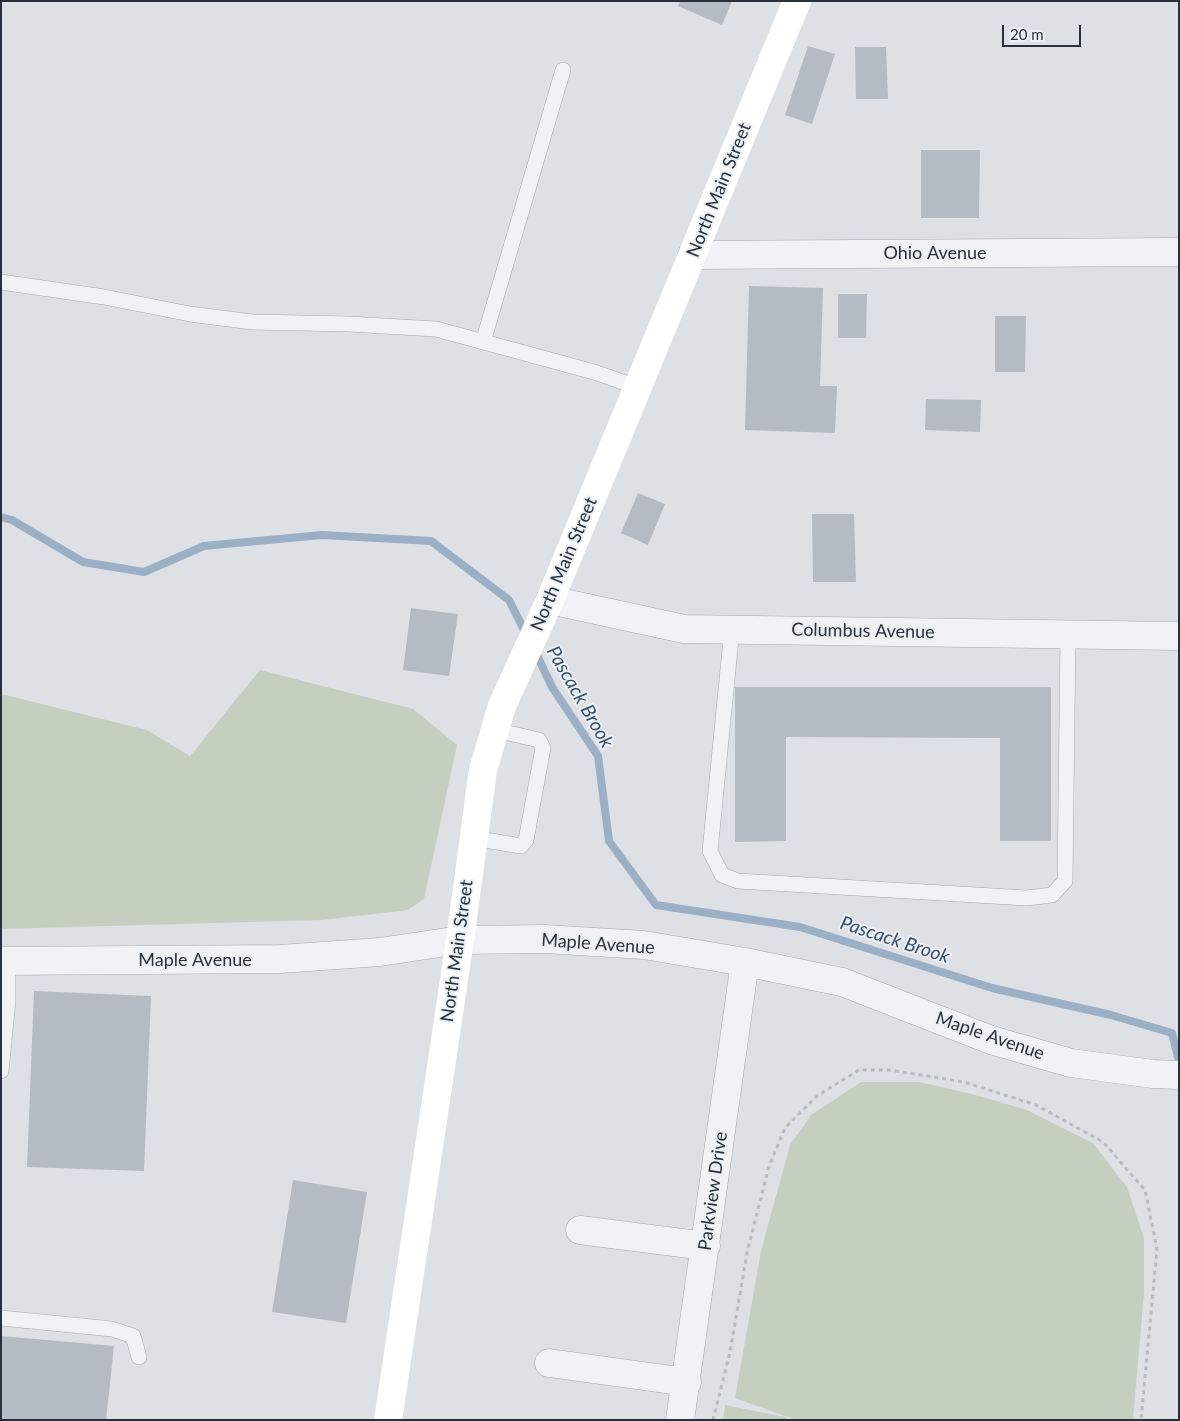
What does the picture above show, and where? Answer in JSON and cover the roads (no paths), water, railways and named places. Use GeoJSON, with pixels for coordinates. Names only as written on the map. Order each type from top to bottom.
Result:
{"type":"FeatureCollection","features":[{"type":"Feature","properties":{"kind":"main road","name":"North Main Street"},"geometry":{"type":"LineString","coordinates":[[388,1420],[460,940],[483,770],[502,706],[545,612],[797,1]]}},
{"type":"Feature","properties":{"kind":"street","name":"Ohio Avenue"},"geometry":{"type":"LineString","coordinates":[[692,254],[1179,252]]}},
{"type":"Feature","properties":{"kind":"street","name":"Columbus Avenue"},"geometry":{"type":"LineString","coordinates":[[545,612],[684,628],[1179,636]]}},
{"type":"Feature","properties":{"kind":"street","name":"Maple Avenue"},"geometry":{"type":"LineString","coordinates":[[5,961],[280,959],[380,952],[460,940],[545,939],[634,945],[745,962],[842,982],[991,1040],[1071,1063],[1166,1074]]}},
{"type":"Feature","properties":{"kind":"street","name":"Parkview Drive"},"geometry":{"type":"LineString","coordinates":[[680,1420],[745,962]]}},
{"type":"Feature","properties":{"kind":"street"},"geometry":{"type":"LineString","coordinates":[[580,1230],[706,1246]]}},
{"type":"Feature","properties":{"kind":"street"},"geometry":{"type":"LineString","coordinates":[[549,1363],[686,1382]]}},
{"type":"Feature","properties":{"kind":"lane"},"geometry":{"type":"LineString","coordinates":[[483,342],[563,70]]}},
{"type":"Feature","properties":{"kind":"lane"},"geometry":{"type":"LineString","coordinates":[[1,282],[104,297],[190,314],[252,322],[436,329],[594,372],[637,387]]}},
{"type":"Feature","properties":{"kind":"lane"},"geometry":{"type":"LineString","coordinates":[[732,629],[710,851],[722,876],[738,881],[1027,898],[1052,895],[1065,881],[1068,634]]}},
{"type":"Feature","properties":{"kind":"lane"},"geometry":{"type":"LineString","coordinates":[[473,838],[520,846],[526,840],[543,748],[538,740],[495,730]]}},
{"type":"Feature","properties":{"kind":"lane"},"geometry":{"type":"LineString","coordinates":[[1,1071],[8,1000],[5,961]]}},
{"type":"Feature","properties":{"kind":"lane"},"geometry":{"type":"LineString","coordinates":[[1,1318],[112,1329],[133,1336],[138,1357]]}},
{"type":"Feature","properties":{"kind":"waterway","name":"Pascack Brook"},"geometry":{"type":"LineString","coordinates":[[1,517],[12,520],[83,562],[144,572],[204,546],[322,535],[431,541],[509,600],[526,634]]}},
{"type":"Feature","properties":{"kind":"waterway","name":"Pascack Brook"},"geometry":{"type":"LineString","coordinates":[[535,651],[552,687],[598,756],[609,841],[656,905],[800,927],[992,988],[1111,1015],[1172,1033],[1179,1061]]}}]}
